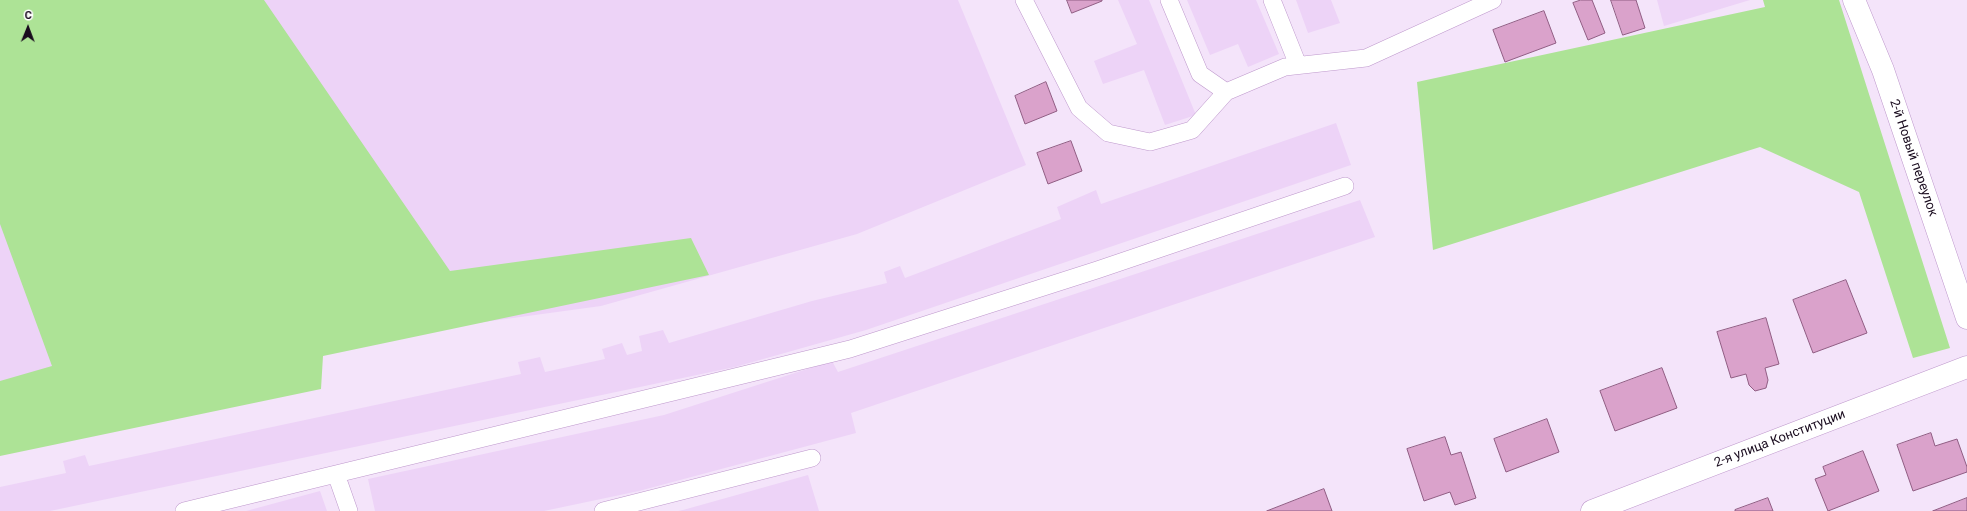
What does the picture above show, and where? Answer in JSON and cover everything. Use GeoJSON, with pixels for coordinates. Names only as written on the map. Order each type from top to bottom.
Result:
{"type":"FeatureCollection","features":[{"type":"Feature","properties":{"kind":"street","name":"2-й Новый переулок"},"geometry":{"type":"LineString","coordinates":[[1854,0],[1883,70],[1967,318]]}},
{"type":"Feature","properties":{"kind":"street","name":"2-я улица Конституции"},"geometry":{"type":"LineString","coordinates":[[1592,511],[1967,367]]}},
{"type":"Feature","properties":{"kind":"lane"},"geometry":{"type":"LineString","coordinates":[[1024,0],[1079,108],[1108,133],[1150,142],[1192,130],[1226,92],[1285,67],[1366,58],[1488,1]]}},
{"type":"Feature","properties":{"kind":"lane"},"geometry":{"type":"LineString","coordinates":[[1169,0],[1200,74],[1226,92]]}},
{"type":"Feature","properties":{"kind":"lane"},"geometry":{"type":"LineString","coordinates":[[1272,0],[1298,65]]}},
{"type":"Feature","properties":{"kind":"lane"},"geometry":{"type":"LineString","coordinates":[[184,511],[850,349],[1097,270],[1345,186]]}},
{"type":"Feature","properties":{"kind":"lane"},"geometry":{"type":"LineString","coordinates":[[603,511],[812,458]]}},
{"type":"Feature","properties":{"kind":"lane"},"geometry":{"type":"LineString","coordinates":[[336,474],[349,511]]}},
{"type":"Feature","properties":{"kind":"shaded area"},"geometry":{"type":"Polygon","coordinates":[[[0,0],[958,0],[1026,165],[857,234],[601,306],[0,388],[0,0]]]}},
{"type":"Feature","properties":{"kind":"shaded area"},"geometry":{"type":"Polygon","coordinates":[[[1118,0],[1149,0],[1196,115],[1165,125],[1144,70],[1103,84],[1094,61],[1137,44],[1118,0]]]}},
{"type":"Feature","properties":{"kind":"shaded area"},"geometry":{"type":"Polygon","coordinates":[[[1187,0],[1256,0],[1279,54],[1248,67],[1238,44],[1210,55],[1187,0]]]}},
{"type":"Feature","properties":{"kind":"shaded area"},"geometry":{"type":"Polygon","coordinates":[[[1296,0],[1331,0],[1340,23],[1308,33],[1296,0]]]}},
{"type":"Feature","properties":{"kind":"shaded area"},"geometry":{"type":"Polygon","coordinates":[[[1657,0],[1750,0],[1664,26],[1657,0]]]}},
{"type":"Feature","properties":{"kind":"shaded area"},"geometry":{"type":"Polygon","coordinates":[[[1336,123],[1351,165],[866,330],[735,367],[50,511],[0,511],[0,487],[66,473],[63,461],[85,455],[89,466],[521,374],[518,362],[540,357],[545,372],[605,359],[602,349],[622,343],[627,355],[642,351],[639,336],[663,330],[669,343],[812,301],[887,283],[884,272],[900,266],[905,278],[1061,219],[1057,207],[1096,190],[1101,204],[1336,123]]]}},
{"type":"Feature","properties":{"kind":"shaded area"},"geometry":{"type":"Polygon","coordinates":[[[1360,200],[1375,237],[851,413],[856,433],[639,491],[544,511],[375,511],[368,479],[664,415],[832,361],[838,372],[1360,200]]]}},
{"type":"Feature","properties":{"kind":"shaded area"},"geometry":{"type":"Polygon","coordinates":[[[808,475],[819,511],[678,511],[683,510],[808,475]]]}},
{"type":"Feature","properties":{"kind":"shaded area"},"geometry":{"type":"Polygon","coordinates":[[[320,491],[327,511],[246,511],[320,491]]]}},
{"type":"Feature","properties":{"kind":"green space"},"geometry":{"type":"Polygon","coordinates":[[[0,0],[264,0],[450,271],[691,238],[709,275],[323,356],[321,389],[0,456],[0,381],[52,366],[0,224],[0,0]]]}},
{"type":"Feature","properties":{"kind":"green space"},"geometry":{"type":"Polygon","coordinates":[[[1763,0],[1839,0],[1950,348],[1913,358],[1859,192],[1760,147],[1433,250],[1417,82],[1765,7],[1763,0]]]}},
{"type":"Feature","properties":{"kind":"building"},"geometry":{"type":"Polygon","coordinates":[[[1067,0],[1102,0],[1102,1],[1072,13],[1067,0]]]}},
{"type":"Feature","properties":{"kind":"building"},"geometry":{"type":"Polygon","coordinates":[[[1581,0],[1592,0],[1605,33],[1588,40],[1573,3],[1581,0]]]}},
{"type":"Feature","properties":{"kind":"building"},"geometry":{"type":"Polygon","coordinates":[[[1611,0],[1636,0],[1645,28],[1623,35],[1611,0]]]}},
{"type":"Feature","properties":{"kind":"building"},"geometry":{"type":"Polygon","coordinates":[[[1544,11],[1556,43],[1505,62],[1493,30],[1544,11]]]}},
{"type":"Feature","properties":{"kind":"building"},"geometry":{"type":"Polygon","coordinates":[[[1046,82],[1057,111],[1025,124],[1015,96],[1046,82]]]}},
{"type":"Feature","properties":{"kind":"building"},"geometry":{"type":"Polygon","coordinates":[[[1071,141],[1082,171],[1048,184],[1037,153],[1071,141]]]}},
{"type":"Feature","properties":{"kind":"building"},"geometry":{"type":"Polygon","coordinates":[[[1846,280],[1867,333],[1813,353],[1793,300],[1846,280]]]}},
{"type":"Feature","properties":{"kind":"building"},"geometry":{"type":"Polygon","coordinates":[[[1766,318],[1779,364],[1765,368],[1768,380],[1766,388],[1755,391],[1749,385],[1746,374],[1731,378],[1717,332],[1766,318]]]}},
{"type":"Feature","properties":{"kind":"building"},"geometry":{"type":"Polygon","coordinates":[[[1662,368],[1677,408],[1615,431],[1600,391],[1662,368]]]}},
{"type":"Feature","properties":{"kind":"building"},"geometry":{"type":"Polygon","coordinates":[[[1547,419],[1559,452],[1506,472],[1494,439],[1547,419]]]}},
{"type":"Feature","properties":{"kind":"building"},"geometry":{"type":"Polygon","coordinates":[[[1931,433],[1935,446],[1957,439],[1967,467],[1967,472],[1913,491],[1897,445],[1931,433]]]}},
{"type":"Feature","properties":{"kind":"building"},"geometry":{"type":"Polygon","coordinates":[[[1445,437],[1451,455],[1461,452],[1476,498],[1455,505],[1450,492],[1424,501],[1407,449],[1445,437]]]}},
{"type":"Feature","properties":{"kind":"building"},"geometry":{"type":"Polygon","coordinates":[[[1863,451],[1879,491],[1828,511],[1815,479],[1826,475],[1823,467],[1863,451]]]}},
{"type":"Feature","properties":{"kind":"building"},"geometry":{"type":"Polygon","coordinates":[[[1324,489],[1332,511],[1267,511],[1324,489]]]}},
{"type":"Feature","properties":{"kind":"building"},"geometry":{"type":"Polygon","coordinates":[[[1768,498],[1773,511],[1735,511],[1735,510],[1768,498]]]}},
{"type":"Feature","properties":{"kind":"building"},"geometry":{"type":"Polygon","coordinates":[[[1967,498],[1967,511],[1933,511],[1967,498]]]}}]}
